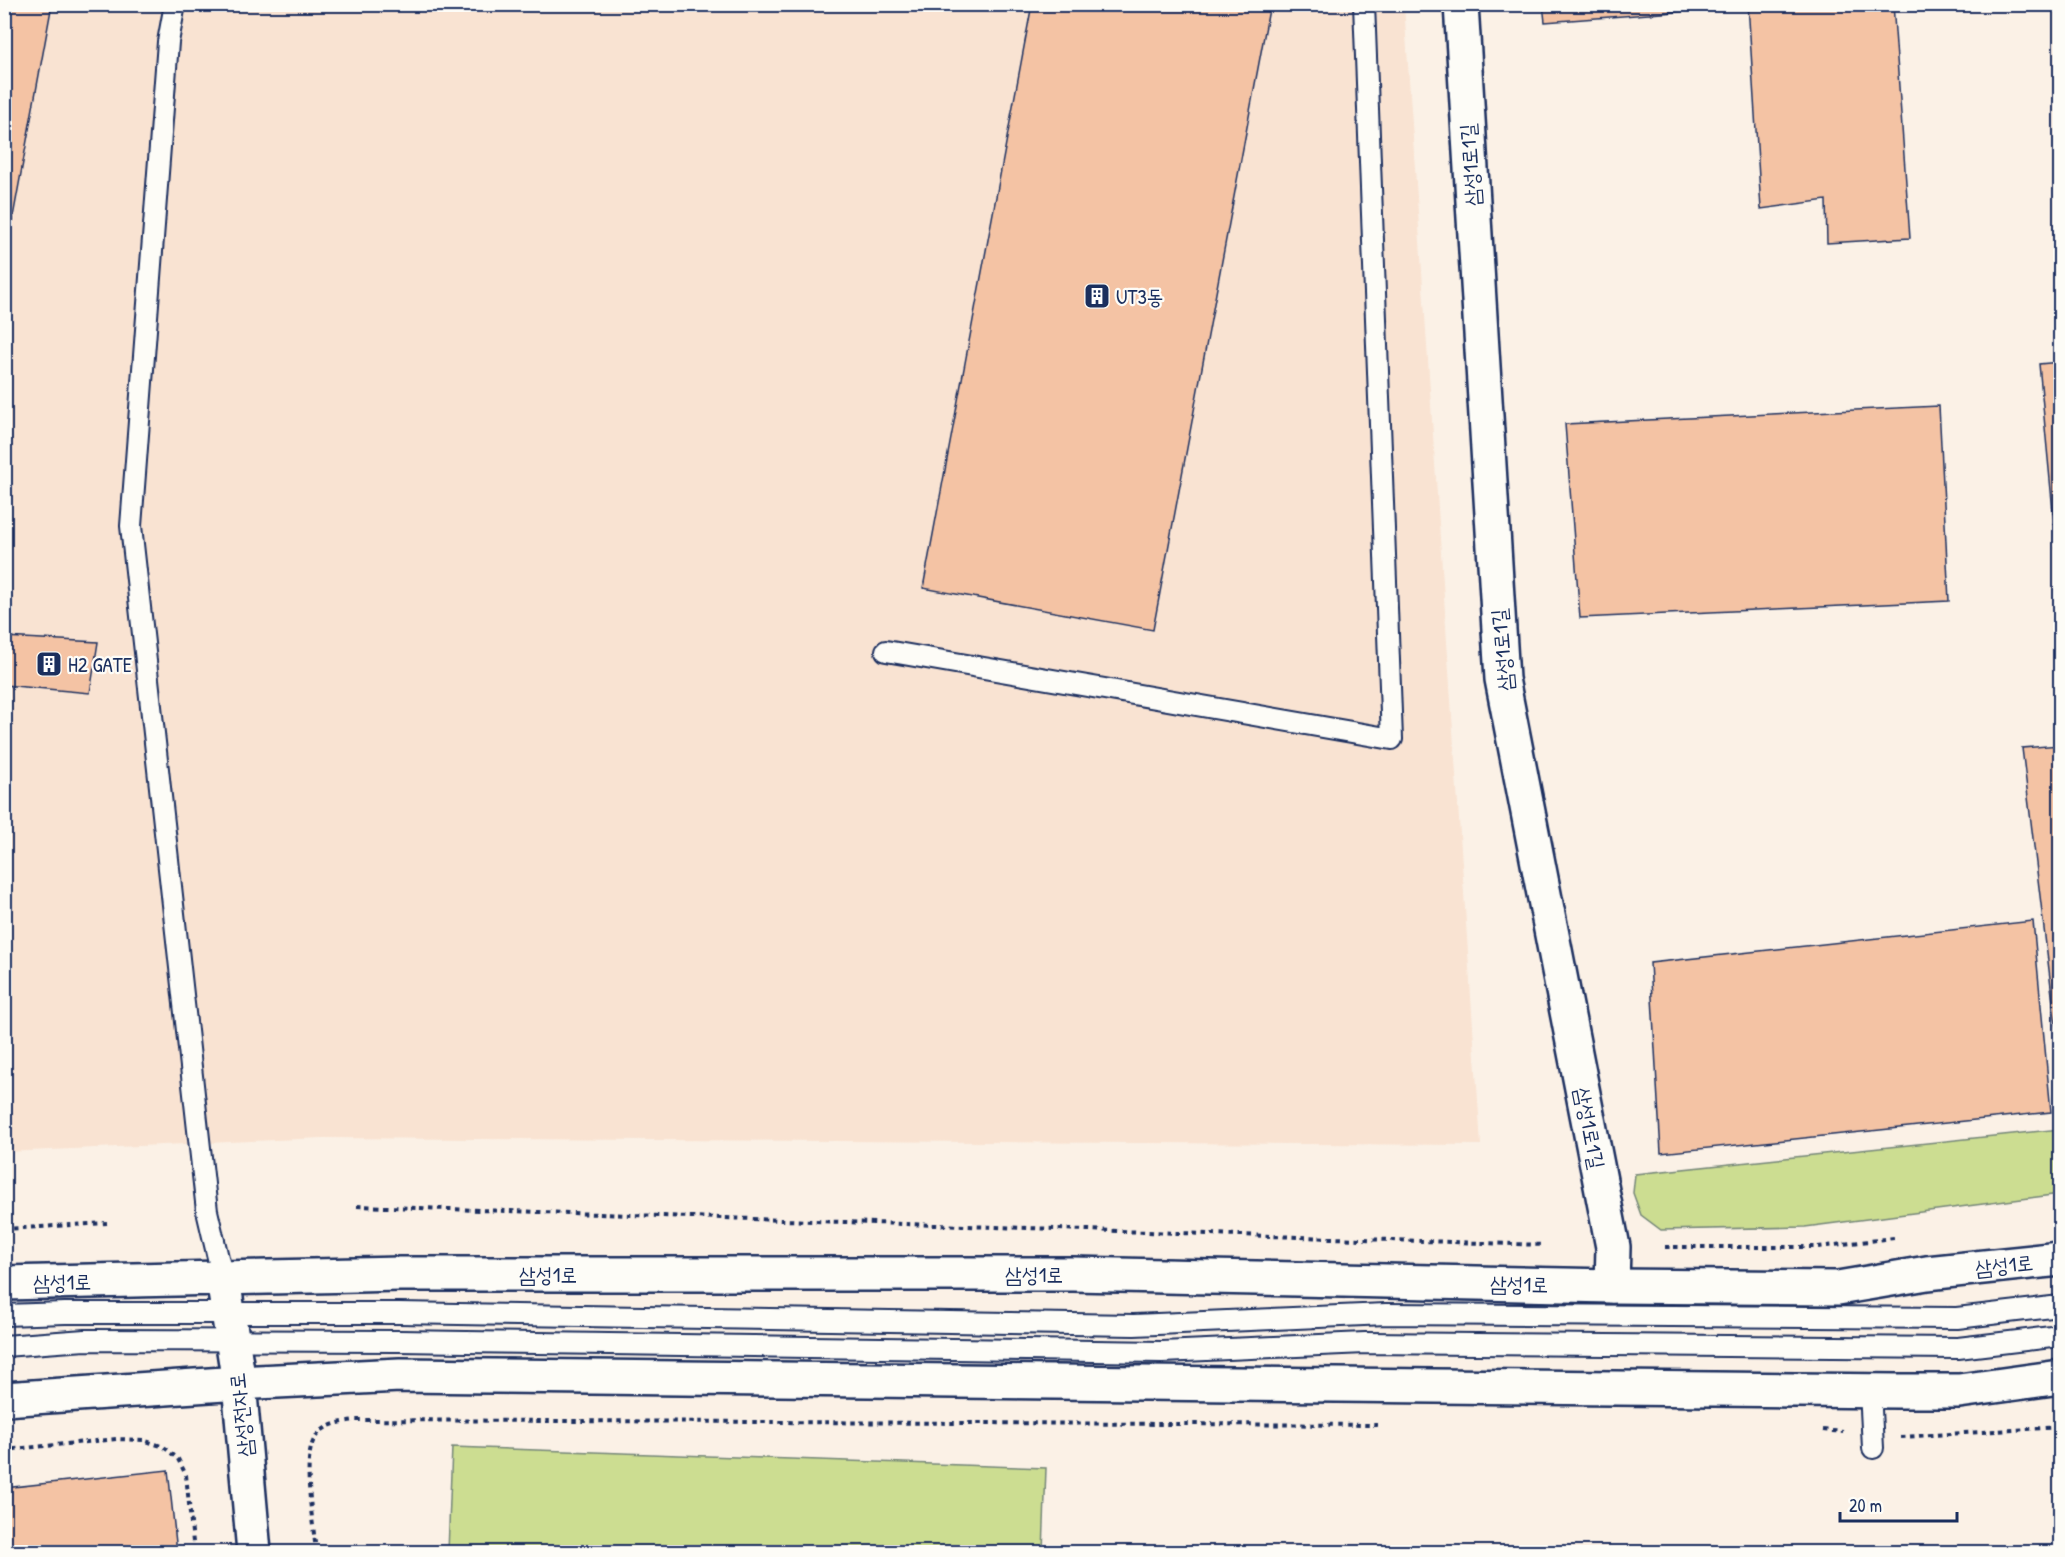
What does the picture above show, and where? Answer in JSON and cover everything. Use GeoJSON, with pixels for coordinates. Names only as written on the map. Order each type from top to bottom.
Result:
{"type":"FeatureCollection","features":[{"type":"Feature","properties":{"kind":"street","name":"삼성1로1길"},"geometry":{"type":"LineString","coordinates":[[1461,4],[1502,679],[1613,1247],[1612,1286]]}},
{"type":"Feature","properties":{"kind":"street","name":"삼성1로"},"geometry":{"type":"LineString","coordinates":[[4,1283],[400,1274],[1073,1274],[1612,1286],[1838,1288],[1926,1273],[2061,1259]]}},
{"type":"Feature","properties":{"kind":"street","name":"삼성전자로"},"geometry":{"type":"LineString","coordinates":[[223,1279],[239,1383],[254,1552]]}},
{"type":"Feature","properties":{"kind":"street"},"geometry":{"type":"LineString","coordinates":[[4,1399],[239,1383],[412,1375],[1959,1391],[2061,1377]]}},
{"type":"Feature","properties":{"kind":"lane"},"geometry":{"type":"LineString","coordinates":[[175,4],[168,42],[131,526],[207,1211],[223,1279]]}},
{"type":"Feature","properties":{"kind":"lane"},"geometry":{"type":"LineString","coordinates":[[886,651],[1392,739],[1365,4]]}},
{"type":"Feature","properties":{"kind":"lane"},"geometry":{"type":"LineString","coordinates":[[4,1347],[399,1313],[1134,1325],[1386,1314],[1958,1318],[2061,1306]]}},
{"type":"Feature","properties":{"kind":"lane"},"geometry":{"type":"LineString","coordinates":[[4,1316],[65,1313],[411,1341],[1162,1352],[1365,1343],[1958,1348],[2061,1336]]}},
{"type":"Feature","properties":{"kind":"lane"},"geometry":{"type":"LineString","coordinates":[[1869,1390],[1872,1441]]}},
{"type":"Feature","properties":{"kind":"path"},"geometry":{"type":"LineString","coordinates":[[357,1206],[1554,1245]]}},
{"type":"Feature","properties":{"kind":"path"},"geometry":{"type":"LineString","coordinates":[[4,1229],[107,1223]]}},
{"type":"Feature","properties":{"kind":"path"},"geometry":{"type":"LineString","coordinates":[[1613,1247],[1818,1247],[1901,1237]]}},
{"type":"Feature","properties":{"kind":"path"},"geometry":{"type":"LineString","coordinates":[[316,1552],[308,1464],[315,1438],[331,1424],[356,1420],[1389,1425]]}},
{"type":"Feature","properties":{"kind":"path"},"geometry":{"type":"LineString","coordinates":[[1817,1429],[1872,1441],[2061,1427]]}},
{"type":"Feature","properties":{"kind":"path"},"geometry":{"type":"LineString","coordinates":[[4,1450],[117,1439],[143,1440],[164,1447],[178,1459],[186,1475],[194,1552]]}},
{"type":"Feature","properties":{"kind":"shaded area"},"geometry":{"type":"Polygon","coordinates":[[[4,5],[1404,5],[1481,1145],[322,1138],[5,1152],[4,5]]]}},
{"type":"Feature","properties":{"kind":"green space"},"geometry":{"type":"Polygon","coordinates":[[[2060,1129],[2060,1194],[1805,1227],[1661,1230],[1641,1215],[1633,1193],[1635,1174],[2060,1129]]]}},
{"type":"Feature","properties":{"kind":"green space"},"geometry":{"type":"Polygon","coordinates":[[[452,1447],[1046,1468],[1043,1552],[448,1552],[452,1447]]]}},
{"type":"Feature","properties":{"kind":"building"},"geometry":{"type":"Polygon","coordinates":[[[4,4],[52,4],[4,266],[4,4]]]}},
{"type":"Feature","properties":{"kind":"building","name":"UT3동"},"geometry":{"type":"Polygon","coordinates":[[[1032,4],[1270,4],[1153,630],[923,588],[1032,4]]]}},
{"type":"Feature","properties":{"kind":"building"},"geometry":{"type":"Polygon","coordinates":[[[1543,4],[1713,4],[1713,9],[1545,22],[1543,4]]]}},
{"type":"Feature","properties":{"kind":"building"},"geometry":{"type":"Polygon","coordinates":[[[1748,4],[1893,4],[1910,238],[1827,243],[1826,200],[1761,209],[1748,4]]]}},
{"type":"Feature","properties":{"kind":"building"},"geometry":{"type":"Polygon","coordinates":[[[2060,362],[2060,585],[2039,364],[2060,362]]]}},
{"type":"Feature","properties":{"kind":"building"},"geometry":{"type":"Polygon","coordinates":[[[1939,406],[1949,601],[1580,618],[1565,424],[1939,406]]]}},
{"type":"Feature","properties":{"kind":"building","name":"H2 GATE"},"geometry":{"type":"Polygon","coordinates":[[[4,637],[98,642],[90,693],[4,685],[4,637]]]}},
{"type":"Feature","properties":{"kind":"building"},"geometry":{"type":"Polygon","coordinates":[[[2060,745],[2060,1060],[2022,748],[2060,745]]]}},
{"type":"Feature","properties":{"kind":"building"},"geometry":{"type":"Polygon","coordinates":[[[2033,921],[2051,1112],[1661,1153],[1650,963],[2033,921]]]}},
{"type":"Feature","properties":{"kind":"building"},"geometry":{"type":"Polygon","coordinates":[[[168,1470],[177,1552],[4,1552],[4,1488],[168,1470]]]}},
{"type":"Feature","properties":{"kind":"place","name":"UT3동"},"geometry":{"type":"Point","coordinates":[1097,296]}},
{"type":"Feature","properties":{"kind":"place","name":"H2 GATE"},"geometry":{"type":"Point","coordinates":[49,664]}}]}
